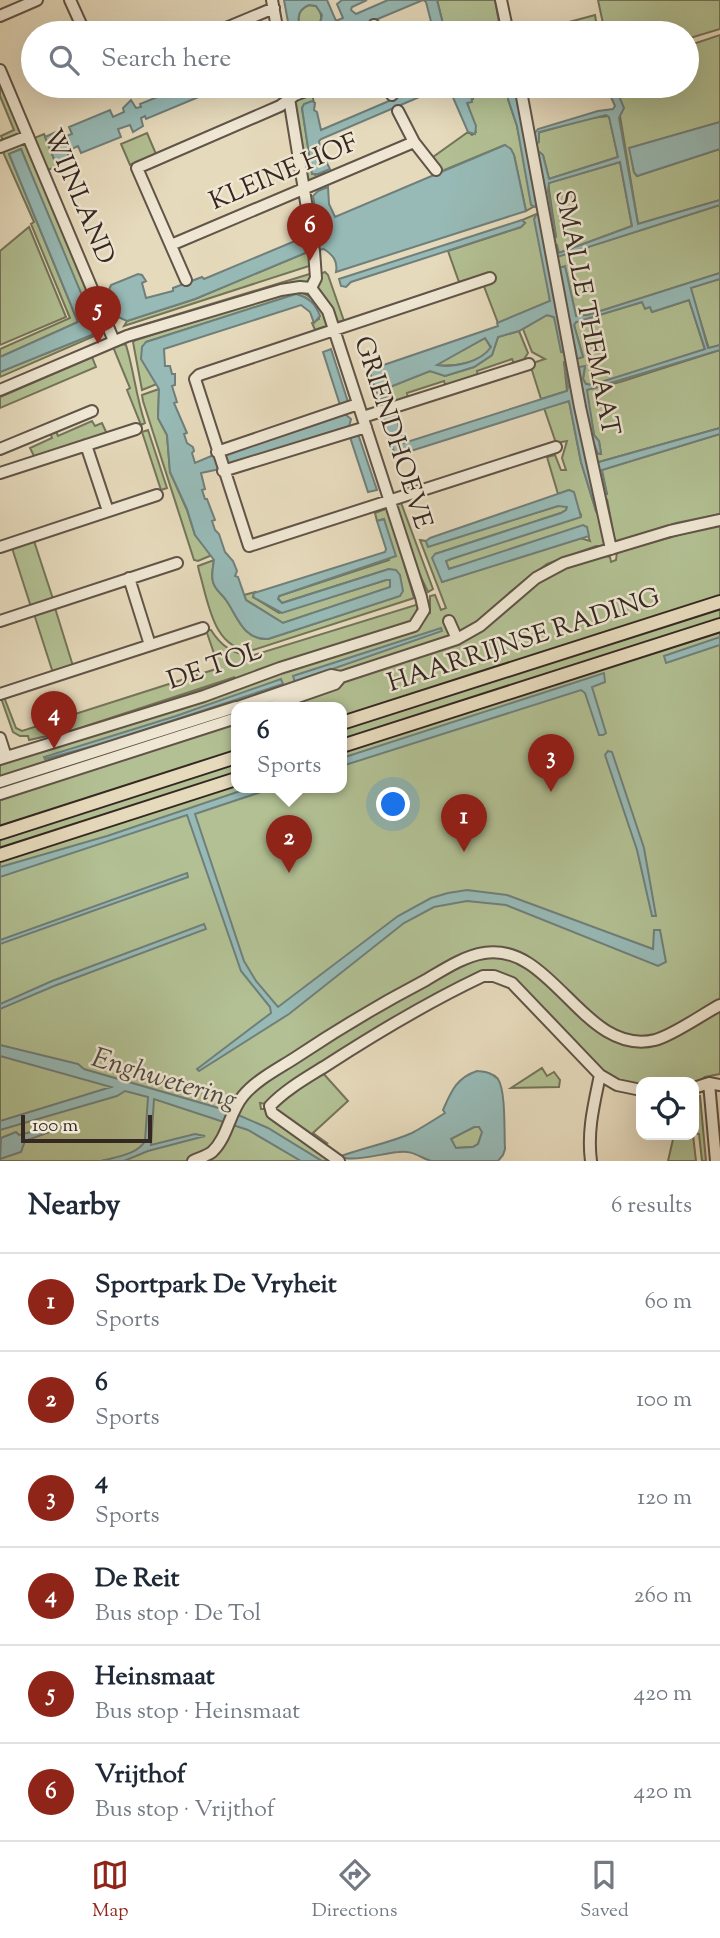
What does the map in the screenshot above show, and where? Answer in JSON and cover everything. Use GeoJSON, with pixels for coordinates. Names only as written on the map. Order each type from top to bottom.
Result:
{"type":"FeatureCollection","features":[{"type":"Feature","properties":{"kind":"main road","name":"HAARRIJNSE RADING"},"geometry":{"type":"LineString","coordinates":[[347,721],[720,602]]}},
{"type":"Feature","properties":{"kind":"main road","name":"HAARRIJNSE RADING"},"geometry":{"type":"LineString","coordinates":[[347,744],[720,625]]}},
{"type":"Feature","properties":{"kind":"main road"},"geometry":{"type":"LineString","coordinates":[[0,833],[231,759]]}},
{"type":"Feature","properties":{"kind":"main road"},"geometry":{"type":"LineString","coordinates":[[0,855],[231,781]]}},
{"type":"Feature","properties":{"kind":"street"},"geometry":{"type":"LineString","coordinates":[[0,16],[37,0]]}},
{"type":"Feature","properties":{"kind":"street"},"geometry":{"type":"LineString","coordinates":[[501,0],[506,21]]}},
{"type":"Feature","properties":{"kind":"street"},"geometry":{"type":"LineString","coordinates":[[72,1],[80,21]]}},
{"type":"Feature","properties":{"kind":"street"},"geometry":{"type":"LineString","coordinates":[[238,21],[273,4]]}},
{"type":"Feature","properties":{"kind":"street","name":"WIJNLAND"},"geometry":{"type":"LineString","coordinates":[[0,70],[114,341]]}},
{"type":"Feature","properties":{"kind":"street","name":"SMALLE THEMAAT"},"geometry":{"type":"LineString","coordinates":[[522,98],[580,407],[611,549]]}},
{"type":"Feature","properties":{"kind":"street"},"geometry":{"type":"LineString","coordinates":[[0,390],[114,341],[281,290],[311,288],[316,278],[314,251],[289,99],[280,106],[137,168],[186,280]]}},
{"type":"Feature","properties":{"kind":"street"},"geometry":{"type":"LineString","coordinates":[[398,111],[414,142],[436,170]]}},
{"type":"Feature","properties":{"kind":"street"},"geometry":{"type":"LineString","coordinates":[[0,147],[28,136]]}},
{"type":"Feature","properties":{"kind":"street","name":"KLEINE HOF"},"geometry":{"type":"LineString","coordinates":[[171,245],[414,142]]}},
{"type":"Feature","properties":{"kind":"street"},"geometry":{"type":"LineString","coordinates":[[490,278],[199,375],[195,379],[249,546],[556,447]]}},
{"type":"Feature","properties":{"kind":"street","name":"GRIENDHOEVE"},"geometry":{"type":"LineString","coordinates":[[311,288],[328,311],[421,597]]}},
{"type":"Feature","properties":{"kind":"street"},"geometry":{"type":"LineString","coordinates":[[223,470],[529,364]]}},
{"type":"Feature","properties":{"kind":"street"},"geometry":{"type":"LineString","coordinates":[[218,453],[358,404]]}},
{"type":"Feature","properties":{"kind":"street"},"geometry":{"type":"LineString","coordinates":[[0,449],[92,411]]}},
{"type":"Feature","properties":{"kind":"street"},"geometry":{"type":"LineString","coordinates":[[0,473],[136,429]]}},
{"type":"Feature","properties":{"kind":"street"},"geometry":{"type":"LineString","coordinates":[[86,445],[108,511]]}},
{"type":"Feature","properties":{"kind":"street"},"geometry":{"type":"LineString","coordinates":[[0,547],[157,495]]}},
{"type":"Feature","properties":{"kind":"street"},"geometry":{"type":"LineString","coordinates":[[265,702],[335,684],[341,677],[457,639],[480,626],[536,578],[564,563],[670,531],[720,520]]}},
{"type":"Feature","properties":{"kind":"street"},"geometry":{"type":"LineString","coordinates":[[0,621],[177,563]]}},
{"type":"Feature","properties":{"kind":"street"},"geometry":{"type":"LineString","coordinates":[[129,579],[150,645]]}},
{"type":"Feature","properties":{"kind":"street","name":"DE TOL"},"geometry":{"type":"LineString","coordinates":[[3,758],[414,626],[424,610],[421,597]]}},
{"type":"Feature","properties":{"kind":"street"},"geometry":{"type":"LineString","coordinates":[[449,621],[457,639]]}},
{"type":"Feature","properties":{"kind":"street"},"geometry":{"type":"LineString","coordinates":[[0,694],[202,628]]}},
{"type":"Feature","properties":{"kind":"street"},"geometry":{"type":"LineString","coordinates":[[277,702],[290,694]]}},
{"type":"Feature","properties":{"kind":"street"},"geometry":{"type":"LineString","coordinates":[[0,782],[39,775],[231,713]]}},
{"type":"Feature","properties":{"kind":"street"},"geometry":{"type":"LineString","coordinates":[[0,738],[3,758]]}},
{"type":"Feature","properties":{"kind":"street"},"geometry":{"type":"LineString","coordinates":[[0,794],[39,775]]}},
{"type":"Feature","properties":{"kind":"street"},"geometry":{"type":"LineString","coordinates":[[193,1161],[212,1152],[225,1133],[243,1096],[260,1080],[361,1014],[482,953],[503,953],[524,960],[601,1027],[619,1039],[635,1042],[656,1040],[720,1005]]}},
{"type":"Feature","properties":{"kind":"street"},"geometry":{"type":"LineString","coordinates":[[337,1159],[272,1113],[270,1106],[286,1092],[374,1034],[420,1007],[483,976],[494,976],[512,983],[600,1076],[617,1085],[636,1089]]}},
{"type":"Feature","properties":{"kind":"street"},"geometry":{"type":"LineString","coordinates":[[591,1161],[591,1117],[600,1076]]}},
{"type":"Feature","properties":{"kind":"street"},"geometry":{"type":"LineString","coordinates":[[714,1084],[716,1161]]}},
{"type":"Feature","properties":{"kind":"green space"},"geometry":{"type":"Polygon","coordinates":[[[437,0],[495,0],[499,21],[442,21],[437,0]]]}},
{"type":"Feature","properties":{"kind":"green space"},"geometry":{"type":"Polygon","coordinates":[[[598,0],[720,0],[720,29],[699,35],[699,21],[602,21],[598,0]]]}},
{"type":"Feature","properties":{"kind":"green space"},"geometry":{"type":"Polygon","coordinates":[[[316,6],[321,14],[320,21],[300,21],[300,13],[305,7],[316,6]]]}},
{"type":"Feature","properties":{"kind":"green space"},"geometry":{"type":"Polygon","coordinates":[[[595,15],[596,21],[573,21],[595,15]]]}},
{"type":"Feature","properties":{"kind":"green space"},"geometry":{"type":"Polygon","coordinates":[[[720,35],[720,122],[630,148],[637,176],[720,149],[720,200],[638,224],[617,98],[699,98],[699,42],[720,35]]]}},
{"type":"Feature","properties":{"kind":"green space"},"geometry":{"type":"Polygon","coordinates":[[[0,78],[24,134],[4,143],[1,136],[14,130],[0,96],[0,78]]]}},
{"type":"Feature","properties":{"kind":"green space"},"geometry":{"type":"Polygon","coordinates":[[[313,98],[314,103],[302,108],[312,173],[315,175],[324,172],[324,177],[310,182],[306,178],[296,100],[313,98]]]}},
{"type":"Feature","properties":{"kind":"green space"},"geometry":{"type":"Polygon","coordinates":[[[508,98],[517,126],[533,207],[526,211],[514,155],[505,145],[442,171],[436,176],[434,173],[441,169],[433,157],[468,132],[472,135],[476,132],[467,102],[473,99],[508,98]]]}},
{"type":"Feature","properties":{"kind":"green space"},"geometry":{"type":"Polygon","coordinates":[[[516,98],[528,98],[534,134],[590,118],[609,116],[618,157],[549,179],[543,155],[538,151],[556,237],[548,183],[620,162],[632,226],[559,253],[559,256],[720,205],[720,273],[588,315],[576,316],[565,267],[574,346],[583,357],[574,325],[576,322],[642,302],[650,307],[652,312],[689,300],[705,350],[592,385],[586,384],[583,379],[585,367],[581,386],[589,430],[598,454],[601,454],[599,442],[594,435],[586,390],[720,350],[720,428],[599,462],[604,494],[607,494],[601,470],[720,434],[720,514],[676,523],[615,542],[607,499],[611,535],[604,546],[596,546],[547,564],[509,593],[527,590],[557,570],[606,556],[610,557],[611,562],[616,560],[617,552],[720,524],[720,1074],[699,1081],[699,1077],[636,1077],[636,1086],[620,1082],[605,1073],[494,973],[311,1071],[274,1094],[266,1104],[260,1103],[261,1109],[266,1109],[334,1159],[329,1161],[0,1161],[0,755],[235,677],[74,730],[29,740],[28,736],[13,732],[1,698],[4,697],[16,728],[22,731],[219,668],[206,630],[211,630],[228,648],[251,656],[419,604],[414,618],[430,613],[430,596],[435,595],[441,610],[446,608],[420,540],[426,541],[428,546],[558,506],[567,506],[561,513],[435,554],[442,582],[580,538],[590,541],[587,533],[448,569],[445,561],[581,515],[569,490],[558,494],[547,457],[555,455],[561,470],[566,470],[562,458],[567,441],[556,443],[544,408],[569,401],[581,462],[596,511],[598,509],[564,362],[567,391],[541,399],[530,364],[545,359],[532,352],[523,329],[547,315],[554,317],[563,353],[523,117],[517,107],[516,98]]]}},
{"type":"Feature","properties":{"kind":"green space"},"geometry":{"type":"Polygon","coordinates":[[[147,133],[156,154],[130,165],[121,144],[147,133]]]}},
{"type":"Feature","properties":{"kind":"green space"},"geometry":{"type":"Polygon","coordinates":[[[44,134],[57,166],[46,171],[32,139],[44,134]]]}},
{"type":"Feature","properties":{"kind":"green space"},"geometry":{"type":"Polygon","coordinates":[[[27,142],[106,331],[0,377],[0,372],[94,334],[21,149],[9,154],[78,322],[0,357],[0,349],[70,318],[31,224],[34,222],[3,152],[27,142]]]}},
{"type":"Feature","properties":{"kind":"green space"},"geometry":{"type":"Polygon","coordinates":[[[539,213],[550,301],[498,323],[480,276],[459,282],[448,251],[521,227],[525,223],[522,220],[539,213]]]}},
{"type":"Feature","properties":{"kind":"green space"},"geometry":{"type":"Polygon","coordinates":[[[29,227],[66,317],[0,345],[0,251],[29,227]]]}},
{"type":"Feature","properties":{"kind":"green space"},"geometry":{"type":"Polygon","coordinates":[[[310,251],[312,265],[124,326],[127,321],[195,299],[310,251]]]}},
{"type":"Feature","properties":{"kind":"green space"},"geometry":{"type":"Polygon","coordinates":[[[325,272],[344,321],[337,322],[331,307],[316,286],[320,274],[325,272]]]}},
{"type":"Feature","properties":{"kind":"green space"},"geometry":{"type":"Polygon","coordinates":[[[313,273],[308,283],[130,333],[129,329],[313,273]]]}},
{"type":"Feature","properties":{"kind":"green space"},"geometry":{"type":"Polygon","coordinates":[[[720,279],[720,345],[709,349],[690,287],[720,279]]]}},
{"type":"Feature","properties":{"kind":"green space"},"geometry":{"type":"Polygon","coordinates":[[[296,291],[313,299],[329,325],[315,330],[312,323],[319,319],[317,309],[309,300],[296,294],[146,342],[157,384],[142,390],[133,342],[136,340],[282,293],[296,291]]]}},
{"type":"Feature","properties":{"kind":"green space"},"geometry":{"type":"Polygon","coordinates":[[[519,331],[528,353],[521,364],[515,366],[512,359],[477,371],[478,377],[446,387],[444,381],[407,393],[408,398],[381,406],[379,400],[391,395],[389,387],[430,371],[445,376],[474,367],[492,355],[498,337],[519,331]]]}},
{"type":"Feature","properties":{"kind":"green space"},"geometry":{"type":"Polygon","coordinates":[[[485,338],[491,348],[480,357],[458,364],[435,365],[485,338]]]}},
{"type":"Feature","properties":{"kind":"green space"},"geometry":{"type":"Polygon","coordinates":[[[126,345],[129,355],[145,423],[141,425],[127,390],[130,388],[113,347],[126,345]]]}},
{"type":"Feature","properties":{"kind":"green space"},"geometry":{"type":"Polygon","coordinates":[[[92,357],[96,367],[0,408],[0,397],[92,357]]]}},
{"type":"Feature","properties":{"kind":"green space"},"geometry":{"type":"Polygon","coordinates":[[[159,389],[158,418],[167,435],[170,472],[195,535],[212,555],[198,561],[194,560],[143,401],[142,395],[159,389]]]}},
{"type":"Feature","properties":{"kind":"green space"},"geometry":{"type":"Polygon","coordinates":[[[92,421],[95,426],[102,423],[107,434],[35,458],[30,448],[52,438],[49,429],[54,427],[58,436],[92,421]]]}},
{"type":"Feature","properties":{"kind":"green space"},"geometry":{"type":"Polygon","coordinates":[[[148,430],[167,488],[161,490],[142,432],[148,430]]]}},
{"type":"Feature","properties":{"kind":"green space"},"geometry":{"type":"Polygon","coordinates":[[[400,500],[433,589],[428,592],[396,506],[400,500]]]}},
{"type":"Feature","properties":{"kind":"green space"},"geometry":{"type":"Polygon","coordinates":[[[388,508],[414,598],[253,650],[229,643],[221,634],[209,609],[198,566],[214,560],[212,577],[215,587],[247,632],[260,638],[268,639],[400,596],[389,569],[282,603],[278,598],[389,560],[384,519],[377,521],[375,513],[388,508]]]}},
{"type":"Feature","properties":{"kind":"green space"},"geometry":{"type":"Polygon","coordinates":[[[34,541],[53,599],[31,607],[12,548],[34,541]]]}},
{"type":"Feature","properties":{"kind":"green space"},"geometry":{"type":"Polygon","coordinates":[[[390,580],[391,587],[283,623],[246,600],[244,595],[255,592],[253,597],[279,613],[390,580]]]}},
{"type":"Feature","properties":{"kind":"green space"},"geometry":{"type":"Polygon","coordinates":[[[55,608],[73,666],[53,673],[34,614],[55,608]]]}},
{"type":"Feature","properties":{"kind":"green space"},"geometry":{"type":"Polygon","coordinates":[[[542,1068],[547,1076],[554,1072],[560,1080],[559,1087],[511,1088],[542,1068]]]}},
{"type":"Feature","properties":{"kind":"green space"},"geometry":{"type":"Polygon","coordinates":[[[322,1072],[348,1101],[313,1133],[327,1143],[325,1144],[275,1113],[273,1105],[322,1072]]]}},
{"type":"Feature","properties":{"kind":"green space"},"geometry":{"type":"Polygon","coordinates":[[[699,1096],[706,1161],[702,1161],[699,1134],[699,1096]]]}},
{"type":"Feature","properties":{"kind":"green space"},"geometry":{"type":"Polygon","coordinates":[[[479,1127],[483,1132],[478,1144],[455,1148],[451,1138],[479,1127]]]}},
{"type":"Feature","properties":{"kind":"green space"},"geometry":{"type":"Polygon","coordinates":[[[673,1140],[694,1140],[696,1161],[668,1161],[673,1140]]]}},
{"type":"Feature","properties":{"kind":"water"},"geometry":{"type":"Polygon","coordinates":[[[284,0],[327,0],[336,21],[321,21],[322,15],[316,6],[309,5],[300,13],[300,21],[288,21],[284,0]]]}},
{"type":"Feature","properties":{"kind":"water"},"geometry":{"type":"Polygon","coordinates":[[[342,0],[367,0],[352,7],[351,10],[356,14],[388,0],[423,0],[373,21],[336,21],[343,18],[337,4],[342,0]]]}},
{"type":"Feature","properties":{"kind":"water"},"geometry":{"type":"Polygon","coordinates":[[[423,0],[437,0],[442,21],[431,21],[426,2],[423,0]]]}},
{"type":"Feature","properties":{"kind":"water"},"geometry":{"type":"Polygon","coordinates":[[[155,98],[196,98],[146,119],[145,116],[141,118],[143,126],[133,132],[130,125],[118,129],[121,137],[81,153],[78,146],[67,151],[69,158],[56,164],[45,137],[58,131],[61,138],[72,134],[69,127],[110,110],[113,117],[124,112],[123,108],[131,100],[136,108],[141,107],[140,104],[155,98]]]}},
{"type":"Feature","properties":{"kind":"water"},"geometry":{"type":"Polygon","coordinates":[[[396,98],[417,98],[321,139],[322,160],[326,161],[330,169],[312,174],[302,108],[304,104],[312,101],[315,103],[314,110],[317,112],[321,130],[396,98]]]}},
{"type":"Feature","properties":{"kind":"water"},"geometry":{"type":"Polygon","coordinates":[[[453,98],[472,98],[472,102],[467,103],[476,126],[475,134],[468,132],[453,98]]]}},
{"type":"Feature","properties":{"kind":"water"},"geometry":{"type":"Polygon","coordinates":[[[518,98],[523,117],[539,203],[535,207],[531,205],[517,126],[508,99],[518,98]]]}},
{"type":"Feature","properties":{"kind":"water"},"geometry":{"type":"Polygon","coordinates":[[[611,98],[620,98],[624,108],[619,118],[638,224],[720,200],[720,205],[557,257],[554,246],[557,245],[559,253],[632,226],[620,162],[549,183],[556,237],[552,238],[536,155],[538,151],[543,155],[549,179],[618,157],[609,117],[606,115],[539,132],[539,142],[536,144],[534,134],[538,129],[613,109],[615,106],[611,98]]]}},
{"type":"Feature","properties":{"kind":"water"},"geometry":{"type":"Polygon","coordinates":[[[720,122],[720,149],[637,176],[634,172],[629,148],[720,122]]]}},
{"type":"Feature","properties":{"kind":"water"},"geometry":{"type":"Polygon","coordinates":[[[505,145],[514,155],[526,211],[336,272],[335,261],[327,251],[310,251],[195,299],[127,321],[118,317],[108,292],[111,285],[138,274],[142,275],[146,281],[142,283],[146,298],[173,291],[173,288],[202,277],[204,279],[319,232],[313,196],[318,191],[328,187],[329,204],[335,217],[505,145]]]}},
{"type":"Feature","properties":{"kind":"water"},"geometry":{"type":"Polygon","coordinates":[[[21,149],[96,329],[94,334],[0,372],[0,357],[78,322],[9,154],[21,149]]]}},
{"type":"Feature","properties":{"kind":"water"},"geometry":{"type":"Polygon","coordinates":[[[536,215],[541,215],[566,352],[561,352],[554,317],[547,315],[519,331],[498,337],[492,355],[474,367],[445,376],[430,371],[390,387],[389,397],[379,400],[369,370],[498,326],[497,323],[550,301],[534,219],[536,215]],[[485,338],[437,365],[451,366],[474,361],[491,347],[485,338]]]}},
{"type":"Feature","properties":{"kind":"water"},"geometry":{"type":"Polygon","coordinates":[[[522,220],[525,223],[521,227],[351,282],[346,287],[341,286],[339,279],[522,220]]]}},
{"type":"Feature","properties":{"kind":"water"},"geometry":{"type":"Polygon","coordinates":[[[565,266],[576,316],[588,315],[720,273],[720,279],[691,288],[708,348],[720,345],[720,350],[587,390],[594,435],[599,441],[601,453],[598,454],[589,431],[579,367],[585,366],[583,379],[586,384],[592,385],[705,349],[689,300],[652,312],[650,307],[645,309],[642,302],[576,322],[574,325],[583,357],[577,359],[559,268],[565,266]]]}},
{"type":"Feature","properties":{"kind":"water"},"geometry":{"type":"Polygon","coordinates":[[[296,294],[314,304],[320,316],[314,323],[310,312],[301,305],[164,349],[165,366],[170,366],[172,374],[175,374],[175,385],[172,386],[177,402],[174,403],[187,433],[184,434],[187,443],[193,447],[195,463],[345,414],[351,419],[349,427],[201,473],[205,489],[202,490],[215,520],[212,521],[215,530],[225,552],[233,561],[237,571],[235,576],[238,577],[246,600],[283,623],[390,587],[390,580],[386,580],[282,613],[253,597],[254,593],[385,552],[377,521],[384,519],[396,556],[279,596],[278,599],[282,603],[389,569],[396,570],[400,575],[403,591],[400,596],[268,639],[247,632],[214,585],[214,560],[195,535],[187,509],[170,472],[167,435],[158,418],[159,389],[141,359],[142,347],[146,342],[296,294]]]}},
{"type":"Feature","properties":{"kind":"water"},"geometry":{"type":"Polygon","coordinates":[[[331,349],[348,402],[340,405],[323,352],[331,349]]]}},
{"type":"Feature","properties":{"kind":"water"},"geometry":{"type":"Polygon","coordinates":[[[564,362],[567,362],[598,511],[581,462],[569,401],[395,456],[383,418],[395,413],[404,443],[567,391],[564,362]]]}},
{"type":"Feature","properties":{"kind":"water"},"geometry":{"type":"Polygon","coordinates":[[[720,428],[720,434],[602,470],[607,494],[604,495],[596,465],[599,462],[720,428]]]}},
{"type":"Feature","properties":{"kind":"water"},"geometry":{"type":"Polygon","coordinates":[[[358,434],[377,490],[368,492],[350,437],[358,434]]]}},
{"type":"Feature","properties":{"kind":"water"},"geometry":{"type":"Polygon","coordinates":[[[569,490],[574,492],[581,517],[451,559],[446,561],[449,569],[583,525],[587,527],[589,536],[442,582],[432,558],[435,554],[561,513],[567,507],[558,506],[428,547],[426,541],[430,538],[569,490]]]}},
{"type":"Feature","properties":{"kind":"water"},"geometry":{"type":"Polygon","coordinates":[[[441,628],[442,631],[295,682],[293,676],[441,628]]]}},
{"type":"Feature","properties":{"kind":"water"},"geometry":{"type":"Polygon","coordinates":[[[720,637],[720,645],[666,663],[664,656],[720,637]]]}},
{"type":"Feature","properties":{"kind":"water"},"geometry":{"type":"Polygon","coordinates":[[[604,673],[605,682],[592,687],[606,733],[603,735],[599,735],[585,693],[581,690],[347,764],[347,756],[604,673]]]}},
{"type":"Feature","properties":{"kind":"water"},"geometry":{"type":"Polygon","coordinates":[[[281,679],[283,684],[105,743],[45,759],[44,757],[176,716],[281,679]]]}},
{"type":"Feature","properties":{"kind":"water"},"geometry":{"type":"Polygon","coordinates":[[[608,751],[612,752],[644,848],[656,916],[652,916],[637,850],[605,755],[608,751]]]}},
{"type":"Feature","properties":{"kind":"water"},"geometry":{"type":"Polygon","coordinates":[[[234,793],[258,793],[195,814],[244,961],[256,981],[278,1007],[398,916],[431,898],[467,890],[507,895],[653,949],[654,930],[660,930],[666,962],[658,966],[506,905],[467,901],[434,907],[404,923],[289,1014],[199,1071],[197,1069],[271,1013],[270,1007],[241,971],[187,815],[0,877],[0,867],[107,836],[234,793]]]}},
{"type":"Feature","properties":{"kind":"water"},"geometry":{"type":"Polygon","coordinates":[[[187,873],[188,877],[0,944],[0,940],[187,873]]]}},
{"type":"Feature","properties":{"kind":"water"},"geometry":{"type":"Polygon","coordinates":[[[204,924],[206,929],[0,1009],[0,1004],[52,981],[204,924]]]}},
{"type":"Feature","properties":{"kind":"water"},"geometry":{"type":"Polygon","coordinates":[[[0,1045],[78,1064],[84,1069],[229,1111],[268,1128],[322,1161],[301,1161],[248,1130],[154,1099],[151,1145],[195,1134],[205,1136],[148,1151],[124,1161],[101,1161],[131,1152],[145,1141],[148,1097],[125,1091],[117,1096],[0,1130],[0,1121],[111,1087],[0,1056],[0,1045]]]}},
{"type":"Feature","properties":{"kind":"water"},"geometry":{"type":"Polygon","coordinates":[[[477,1071],[491,1074],[501,1085],[505,1149],[498,1161],[431,1161],[404,1152],[329,1161],[412,1133],[445,1113],[443,1110],[452,1092],[459,1082],[477,1071]],[[479,1127],[451,1139],[456,1148],[478,1144],[482,1132],[479,1127]]]}},
{"type":"Feature","properties":{"kind":"water"},"geometry":{"type":"Polygon","coordinates":[[[53,1122],[57,1125],[55,1130],[25,1141],[21,1152],[0,1159],[1,1138],[16,1132],[19,1135],[43,1129],[43,1124],[53,1122]]]}},
{"type":"Feature","properties":{"kind":"place","name":"Vrijthof"},"geometry":{"type":"Point","coordinates":[310,261]}},
{"type":"Feature","properties":{"kind":"place","name":"Heinsmaat"},"geometry":{"type":"Point","coordinates":[98,344]}},
{"type":"Feature","properties":{"kind":"place","name":"De Reit"},"geometry":{"type":"Point","coordinates":[54,749]}},
{"type":"Feature","properties":{"kind":"place","name":"4"},"geometry":{"type":"Point","coordinates":[551,792]}},
{"type":"Feature","properties":{"kind":"place","name":"Sportpark De Vryheit"},"geometry":{"type":"Point","coordinates":[464,852]}},
{"type":"Feature","properties":{"kind":"place","name":"6"},"geometry":{"type":"Point","coordinates":[289,873]}},
{"type":"Feature","properties":{"kind":"water label","name":"Enghwetering"},"geometry":{"type":"Point","coordinates":[164,1080]}}]}
